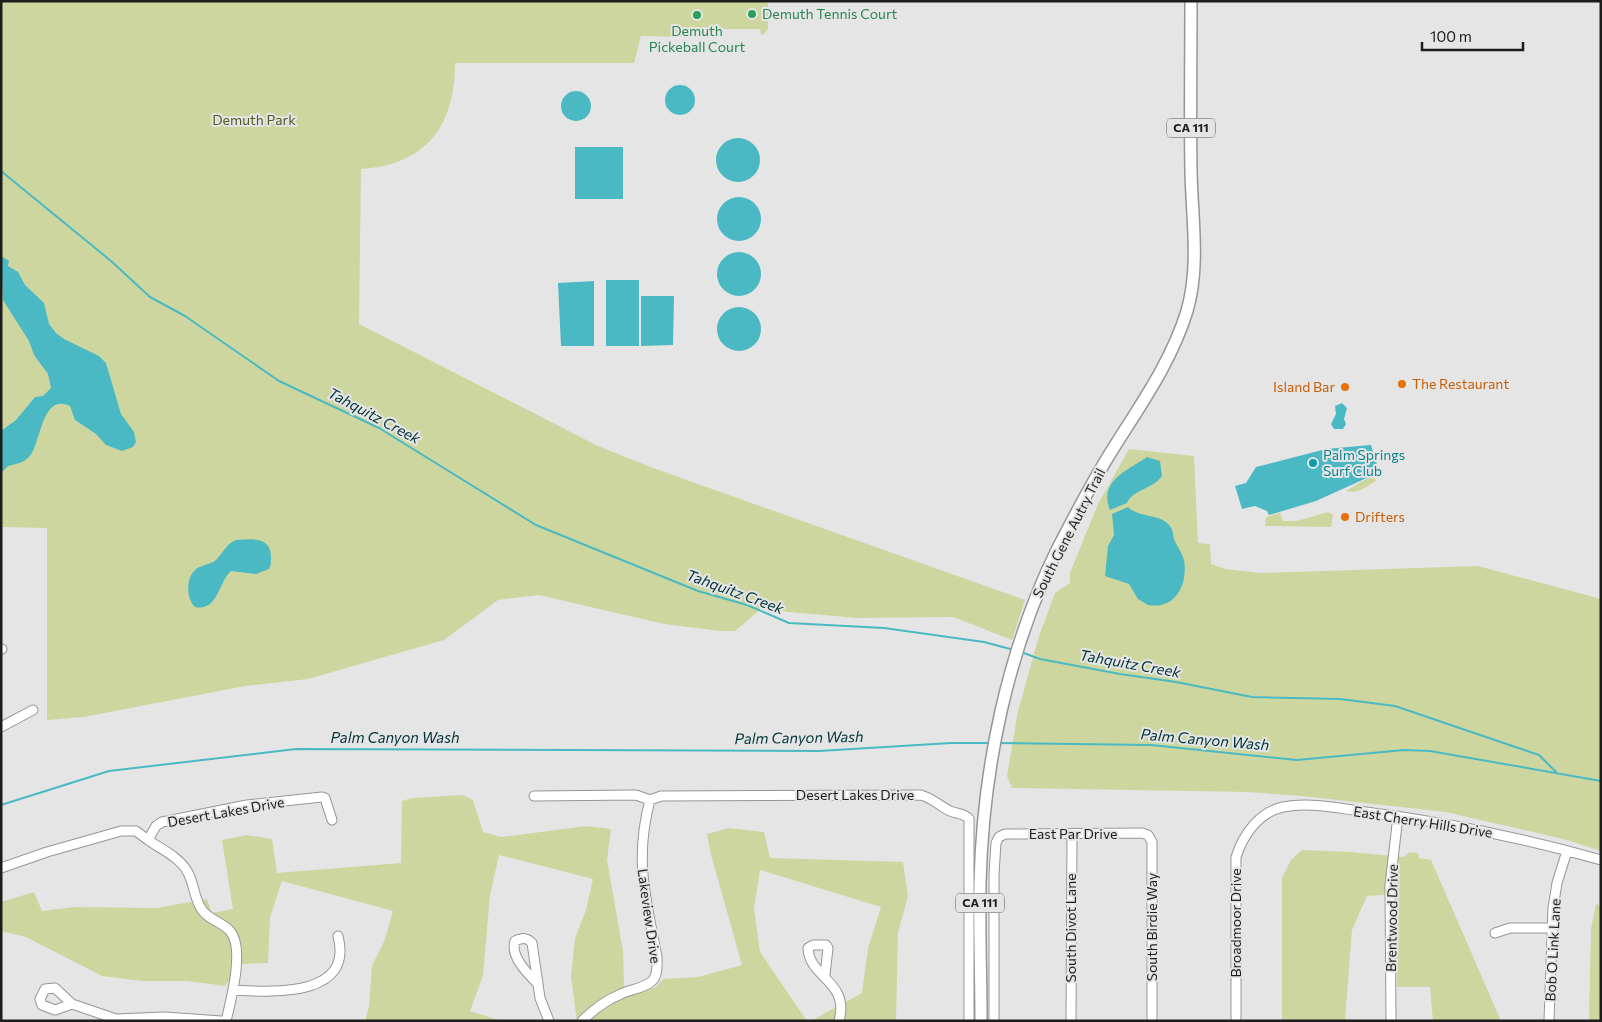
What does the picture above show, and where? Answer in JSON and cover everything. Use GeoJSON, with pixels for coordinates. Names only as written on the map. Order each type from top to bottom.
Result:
{"type":"FeatureCollection","features":[{"type":"Feature","properties":{"kind":"main road","name":"South Gene Autry Trail"},"geometry":{"type":"LineString","coordinates":[[981,1021],[980,881],[988,785],[1002,708],[1034,602],[1046,573],[1088,490],[1163,367],[1187,309],[1194,254],[1191,172],[1191,1]]}},
{"type":"Feature","properties":{"kind":"street"},"geometry":{"type":"LineString","coordinates":[[1,727],[33,710]]}},
{"type":"Feature","properties":{"kind":"street","name":"Desert Lakes Drive"},"geometry":{"type":"LineString","coordinates":[[534,796],[636,795],[650,800],[661,796],[921,795],[930,798],[950,811],[966,816],[969,819],[969,1021]]}},
{"type":"Feature","properties":{"kind":"street","name":"Desert Lakes Drive"},"geometry":{"type":"LineString","coordinates":[[148,840],[156,826],[162,822],[247,805],[322,797],[325,798],[332,820]]}},
{"type":"Feature","properties":{"kind":"street","name":"Lakeview Drive"},"geometry":{"type":"LineString","coordinates":[[582,1021],[593,1010],[620,994],[647,984],[654,979],[657,971],[657,957],[641,866],[642,836],[650,800]]}},
{"type":"Feature","properties":{"kind":"street","name":"East Cherry Hills Drive"},"geometry":{"type":"LineString","coordinates":[[1250,828],[1261,817],[1282,807],[1329,808],[1398,816],[1505,835],[1601,860]]}},
{"type":"Feature","properties":{"kind":"street","name":"Brentwood Drive"},"geometry":{"type":"LineString","coordinates":[[1391,1021],[1390,885],[1398,816]]}},
{"type":"Feature","properties":{"kind":"street","name":"Broadmoor Drive"},"geometry":{"type":"LineString","coordinates":[[1236,1021],[1236,857],[1240,844],[1250,828]]}},
{"type":"Feature","properties":{"kind":"street"},"geometry":{"type":"LineString","coordinates":[[1,868],[47,852],[121,831],[136,832],[148,840],[182,864],[188,871],[202,910],[229,930],[233,936],[236,955],[234,990],[226,1021]]}},
{"type":"Feature","properties":{"kind":"street","name":"East Par Drive"},"geometry":{"type":"LineString","coordinates":[[994,1021],[994,874],[996,844],[999,837],[1005,834],[1142,833],[1148,835]]}},
{"type":"Feature","properties":{"kind":"street","name":"South Divot Lane"},"geometry":{"type":"LineString","coordinates":[[1071,1021],[1072,834]]}},
{"type":"Feature","properties":{"kind":"street","name":"South Birdie Way"},"geometry":{"type":"LineString","coordinates":[[1148,835],[1152,842],[1152,1021]]}},
{"type":"Feature","properties":{"kind":"street","name":"Bob O Link Lane"},"geometry":{"type":"LineString","coordinates":[[1549,1021],[1553,928],[1558,883],[1567,850]]}},
{"type":"Feature","properties":{"kind":"street"},"geometry":{"type":"LineString","coordinates":[[1495,933],[1510,928],[1553,928]]}},
{"type":"Feature","properties":{"kind":"street"},"geometry":{"type":"LineString","coordinates":[[234,990],[284,992],[299,989],[331,977],[339,962],[342,950],[338,936]]}},
{"type":"Feature","properties":{"kind":"street"},"geometry":{"type":"LineString","coordinates":[[825,975],[841,998],[842,1010],[839,1021]]}},
{"type":"Feature","properties":{"kind":"street"},"geometry":{"type":"LineString","coordinates":[[537,983],[549,1021]]}},
{"type":"Feature","properties":{"kind":"street"},"geometry":{"type":"LineString","coordinates":[[72,1004],[116,1019],[165,1016],[221,1021]]}},
{"type":"Feature","properties":{"kind":"green space","name":"Demuth Park"},"geometry":{"type":"Polygon","coordinates":[[[1,1],[768,1],[768,29],[763,35],[761,35],[760,29],[688,29],[687,37],[641,36],[634,63],[455,63],[454,85],[449,106],[442,123],[432,138],[419,150],[403,160],[384,166],[361,169],[359,324],[598,446],[653,468],[1025,600],[1012,640],[953,617],[858,618],[762,608],[735,631],[720,631],[664,624],[539,595],[498,600],[444,640],[308,679],[245,686],[84,717],[47,720],[47,528],[1,527],[1,1]]]}},
{"type":"Feature","properties":{"kind":"green space"},"geometry":{"type":"Polygon","coordinates":[[[1129,449],[1194,456],[1198,543],[1210,544],[1211,564],[1225,569],[1261,573],[1478,566],[1601,599],[1601,851],[1567,840],[1446,812],[1301,796],[1247,792],[1012,788],[1007,776],[1018,711],[1039,636],[1055,593],[1070,583],[1070,573],[1098,504],[1129,449]]]}},
{"type":"Feature","properties":{"kind":"green space"},"geometry":{"type":"Polygon","coordinates":[[[1373,475],[1376,481],[1369,486],[1358,491],[1346,491],[1373,475]]]}},
{"type":"Feature","properties":{"kind":"green space"},"geometry":{"type":"Polygon","coordinates":[[[1328,512],[1333,515],[1331,527],[1265,526],[1266,517],[1280,513],[1283,521],[1297,521],[1328,512]]]}},
{"type":"Feature","properties":{"kind":"green space"},"geometry":{"type":"Polygon","coordinates":[[[463,795],[473,800],[483,832],[502,837],[586,826],[611,829],[607,860],[623,951],[624,986],[654,988],[664,979],[698,977],[742,965],[711,855],[707,834],[729,828],[764,832],[770,858],[903,862],[908,896],[898,933],[896,1021],[811,1021],[862,993],[868,948],[881,907],[760,870],[754,909],[760,952],[807,1021],[577,1021],[571,977],[575,938],[586,910],[593,879],[499,855],[490,895],[483,976],[470,1011],[502,1021],[365,1021],[369,1007],[372,966],[385,939],[393,911],[282,881],[270,917],[268,963],[241,964],[225,986],[187,981],[142,981],[102,976],[26,937],[1,931],[1,902],[34,892],[42,911],[74,907],[157,908],[207,899],[212,913],[233,909],[222,840],[247,835],[272,839],[277,873],[401,863],[402,801],[412,798],[463,795]]]}},
{"type":"Feature","properties":{"kind":"green space"},"geometry":{"type":"Polygon","coordinates":[[[1302,850],[1404,857],[1409,852],[1418,853],[1419,858],[1431,860],[1501,1021],[1433,1021],[1430,987],[1397,987],[1396,894],[1367,896],[1352,930],[1345,1021],[1282,1021],[1282,878],[1291,860],[1302,850]]]}},
{"type":"Feature","properties":{"kind":"green space"},"geometry":{"type":"Polygon","coordinates":[[[1596,904],[1601,906],[1601,1021],[1589,1021],[1591,929],[1596,904]]]}},
{"type":"Feature","properties":{"kind":"water"},"geometry":{"type":"Polygon","coordinates":[[[680,85],[691,89],[695,100],[691,111],[680,115],[669,111],[665,100],[669,89],[680,85]]]}},
{"type":"Feature","properties":{"kind":"water"},"geometry":{"type":"Polygon","coordinates":[[[576,91],[587,95],[591,106],[587,117],[576,121],[565,117],[561,106],[565,95],[576,91]]]}},
{"type":"Feature","properties":{"kind":"water"},"geometry":{"type":"Polygon","coordinates":[[[738,138],[750,142],[756,148],[760,160],[756,172],[750,178],[738,182],[726,178],[720,172],[716,160],[720,148],[726,142],[738,138]]]}},
{"type":"Feature","properties":{"kind":"water"},"geometry":{"type":"Polygon","coordinates":[[[575,147],[623,147],[623,199],[575,199],[575,147]]]}},
{"type":"Feature","properties":{"kind":"water"},"geometry":{"type":"Polygon","coordinates":[[[739,197],[751,201],[757,207],[761,219],[757,231],[751,237],[739,241],[727,237],[721,231],[717,219],[721,207],[727,201],[739,197]]]}},
{"type":"Feature","properties":{"kind":"water"},"geometry":{"type":"Polygon","coordinates":[[[739,252],[751,256],[757,262],[761,274],[757,286],[751,292],[739,296],[727,292],[721,286],[717,274],[721,262],[727,256],[739,252]]]}},
{"type":"Feature","properties":{"kind":"water"},"geometry":{"type":"Polygon","coordinates":[[[1,256],[9,261],[8,266],[18,272],[25,285],[44,303],[49,324],[56,333],[64,339],[99,356],[106,363],[121,414],[134,432],[136,442],[133,447],[122,451],[106,445],[96,434],[75,420],[70,406],[60,404],[53,406],[47,413],[29,457],[22,462],[8,466],[1,473],[1,431],[16,420],[35,397],[43,396],[51,388],[48,374],[34,355],[29,341],[3,300],[1,256]]]}},
{"type":"Feature","properties":{"kind":"water"},"geometry":{"type":"Polygon","coordinates":[[[606,280],[639,280],[639,346],[606,346],[606,280]]]}},
{"type":"Feature","properties":{"kind":"water"},"geometry":{"type":"Polygon","coordinates":[[[594,281],[594,346],[561,346],[558,283],[594,281]]]}},
{"type":"Feature","properties":{"kind":"water"},"geometry":{"type":"Polygon","coordinates":[[[641,296],[674,296],[673,345],[641,346],[641,296]]]}},
{"type":"Feature","properties":{"kind":"water"},"geometry":{"type":"Polygon","coordinates":[[[739,307],[751,311],[757,317],[761,329],[757,341],[751,347],[739,351],[727,347],[721,341],[717,329],[721,317],[727,311],[739,307]]]}},
{"type":"Feature","properties":{"kind":"water"},"geometry":{"type":"Polygon","coordinates":[[[1342,403],[1347,408],[1344,419],[1346,424],[1343,429],[1334,429],[1331,424],[1336,414],[1335,406],[1342,403]]]}},
{"type":"Feature","properties":{"kind":"water"},"geometry":{"type":"Polygon","coordinates":[[[1371,445],[1379,471],[1371,476],[1316,501],[1269,515],[1267,511],[1255,506],[1242,509],[1235,486],[1246,483],[1256,467],[1326,449],[1371,445]]]}},
{"type":"Feature","properties":{"kind":"water"},"geometry":{"type":"Polygon","coordinates":[[[1147,457],[1160,461],[1162,476],[1153,484],[1133,495],[1127,503],[1110,510],[1107,500],[1108,491],[1112,483],[1117,477],[1147,457]]]}},
{"type":"Feature","properties":{"kind":"water"},"geometry":{"type":"Polygon","coordinates":[[[1128,507],[1138,513],[1161,519],[1165,522],[1171,528],[1183,557],[1185,569],[1182,586],[1173,599],[1166,603],[1148,605],[1138,599],[1129,584],[1105,576],[1108,546],[1114,535],[1112,514],[1128,507]]]}},
{"type":"Feature","properties":{"kind":"water"},"geometry":{"type":"Polygon","coordinates":[[[254,539],[268,545],[271,557],[269,569],[256,574],[231,571],[209,605],[195,607],[190,599],[188,588],[192,574],[197,568],[216,560],[227,546],[236,540],[254,539]]]}},
{"type":"Feature","properties":{"kind":"waterway","name":"Tahquitz Creek"},"geometry":{"type":"LineString","coordinates":[[1,171],[111,261],[150,297],[185,316],[279,381],[379,428],[536,525],[698,591],[747,605],[789,623],[884,628],[984,642],[1014,650]]}},
{"type":"Feature","properties":{"kind":"waterway","name":"Tahquitz Creek"},"geometry":{"type":"LineString","coordinates":[[1021,652],[1040,659],[1252,697],[1340,699],[1395,706],[1539,755],[1558,774]]}},
{"type":"Feature","properties":{"kind":"waterway","name":"Palm Canyon Wash"},"geometry":{"type":"LineString","coordinates":[[1,805],[109,771],[296,749],[819,751],[951,743],[990,743]]}},
{"type":"Feature","properties":{"kind":"waterway","name":"Palm Canyon Wash"},"geometry":{"type":"LineString","coordinates":[[999,743],[1151,745],[1297,760],[1404,750],[1430,751],[1601,781]]}},
{"type":"Feature","properties":{"kind":"place","name":"Demuth Tennis Court"},"geometry":{"type":"Point","coordinates":[752,14]}},
{"type":"Feature","properties":{"kind":"place","name":"Demuth Pickeball Court"},"geometry":{"type":"Point","coordinates":[697,15]}},
{"type":"Feature","properties":{"kind":"place","name":"The Restaurant"},"geometry":{"type":"Point","coordinates":[1402,384]}},
{"type":"Feature","properties":{"kind":"place","name":"Island Bar"},"geometry":{"type":"Point","coordinates":[1345,387]}},
{"type":"Feature","properties":{"kind":"place","name":"Palm Springs Surf Club"},"geometry":{"type":"Point","coordinates":[1313,463]}},
{"type":"Feature","properties":{"kind":"place","name":"Drifters"},"geometry":{"type":"Point","coordinates":[1345,517]}}]}
